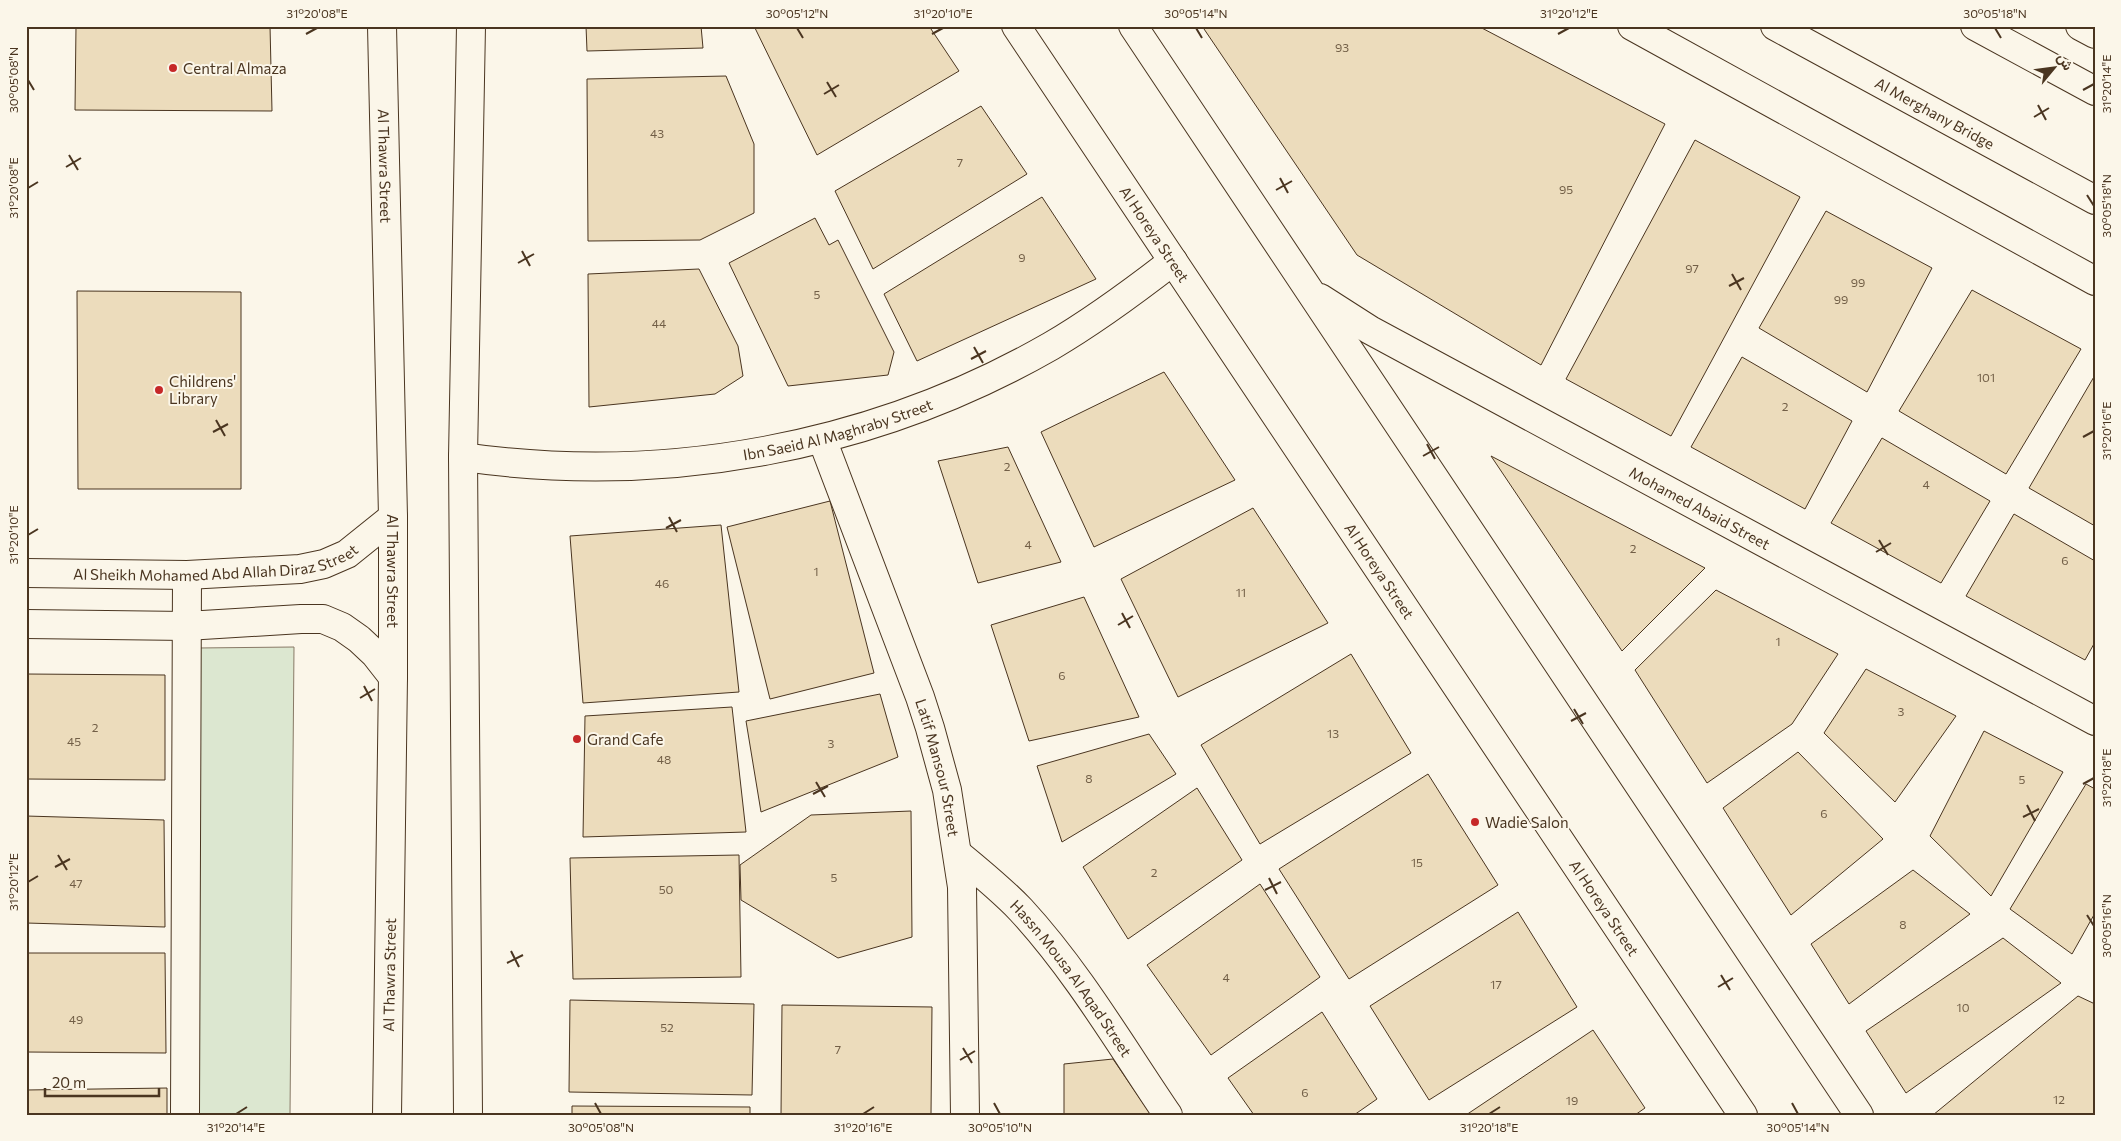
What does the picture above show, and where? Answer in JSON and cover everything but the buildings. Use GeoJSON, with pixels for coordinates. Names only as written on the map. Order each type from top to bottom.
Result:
{"type":"FeatureCollection","features":[{"type":"Feature","properties":{"kind":"main road","name":"Al Thawra Street"},"geometry":{"type":"LineString","coordinates":[[382,26],[393,518],[393,676],[387,1115]]}},
{"type":"Feature","properties":{"kind":"main road"},"geometry":{"type":"LineString","coordinates":[[468,1115],[463,456],[471,26]]}},
{"type":"Feature","properties":{"kind":"main road","name":"Al Horeya Street"},"geometry":{"type":"LineString","coordinates":[[1016,26],[1743,1115]]}},
{"type":"Feature","properties":{"kind":"main road"},"geometry":{"type":"LineString","coordinates":[[1133,26],[1859,1115]]}},
{"type":"Feature","properties":{"kind":"main road"},"geometry":{"type":"LineString","coordinates":[[1632,26],[2095,281]]}},
{"type":"Feature","properties":{"kind":"main road","name":"Al Merghany Bridge"},"geometry":{"type":"LineString","coordinates":[[1776,26],[2095,200]]}},
{"type":"Feature","properties":{"kind":"main road"},"geometry":{"type":"LineString","coordinates":[[1975,26],[2095,91]]}},
{"type":"Feature","properties":{"kind":"main road"},"geometry":{"type":"LineString","coordinates":[[2080,26],[2095,34]]}},
{"type":"Feature","properties":{"kind":"main road","name":"Ibn Saeid Al Maghraby Street"},"geometry":{"type":"LineString","coordinates":[[463,456],[506,463],[551,466],[642,466],[733,457],[822,439],[917,409],[1008,369],[1093,320],[1173,261]]}},
{"type":"Feature","properties":{"kind":"main road","name":"Mohamed Abaid Street"},"geometry":{"type":"LineString","coordinates":[[1307,289],[1344,315],[1370,330],[2094,717]]}},
{"type":"Feature","properties":{"kind":"main road","name":"Latif Mansour Street"},"geometry":{"type":"LineString","coordinates":[[822,439],[930,728],[947,790],[958,854],[964,920],[965,1115]]}},
{"type":"Feature","properties":{"kind":"main road","name":"Al Sheikh Mohamed Abd Allah Diraz Street"},"geometry":{"type":"LineString","coordinates":[[26,573],[187,575],[300,569],[324,564],[347,554],[393,518]]}},
{"type":"Feature","properties":{"kind":"main road"},"geometry":{"type":"LineString","coordinates":[[185,1115],[187,575]]}},
{"type":"Feature","properties":{"kind":"main road"},"geometry":{"type":"LineString","coordinates":[[26,624],[186,626],[323,619],[342,626],[359,639],[375,654],[393,676]]}},
{"type":"Feature","properties":{"kind":"main road","name":"Hassn Mousa Al Aqad Street"},"geometry":{"type":"LineString","coordinates":[[958,854],[1006,896],[1048,942],[1168,1115]]}},
{"type":"Feature","properties":{"kind":"green space"},"geometry":{"type":"Polygon","coordinates":[[[294,647],[290,1115],[199,1115],[197,648],[294,647]]]}},
{"type":"Feature","properties":{"kind":"place","name":"Central Almaza"},"geometry":{"type":"Point","coordinates":[173,68]}},
{"type":"Feature","properties":{"kind":"place","name":"Childrens' Library"},"geometry":{"type":"Point","coordinates":[159,390]}},
{"type":"Feature","properties":{"kind":"place","name":"Grand Cafe"},"geometry":{"type":"Point","coordinates":[577,739]}},
{"type":"Feature","properties":{"kind":"place","name":"Wadie Salon"},"geometry":{"type":"Point","coordinates":[1475,822]}}]}
